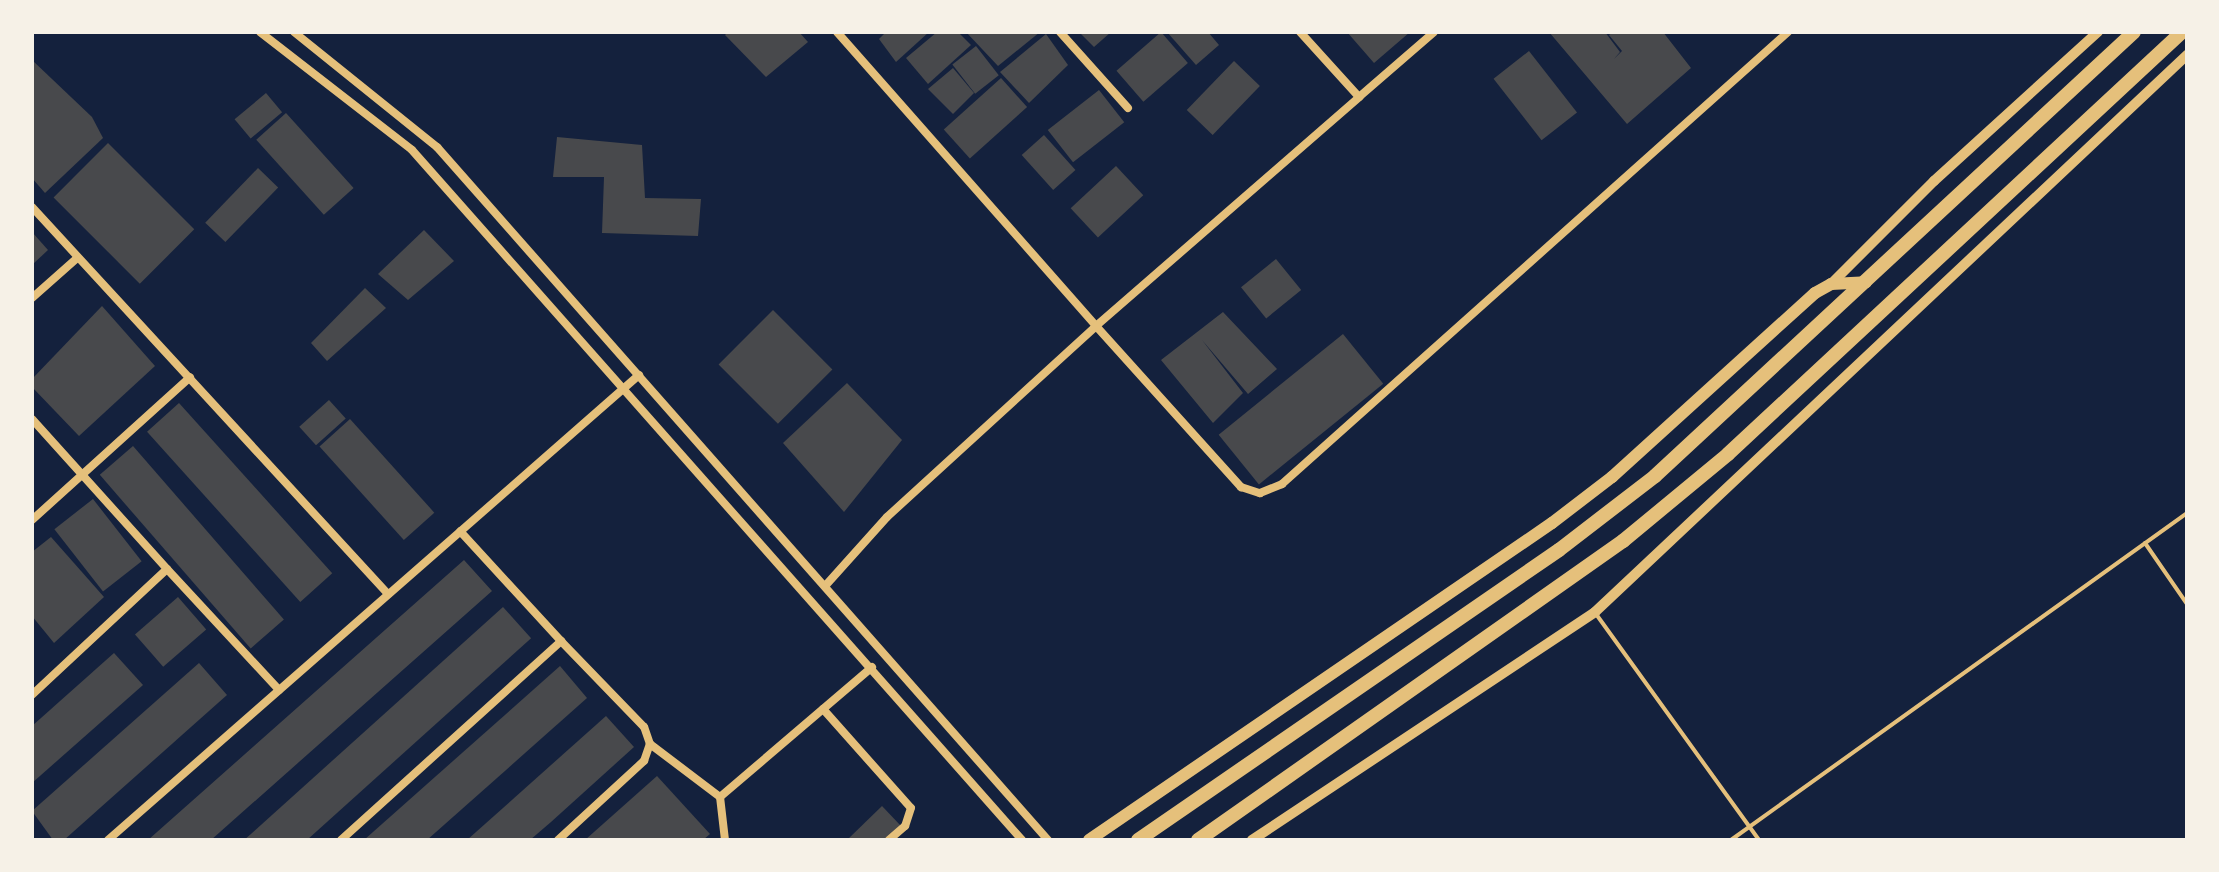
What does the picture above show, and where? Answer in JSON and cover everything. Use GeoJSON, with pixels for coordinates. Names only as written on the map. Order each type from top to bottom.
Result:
{"type":"FeatureCollection","features":[{"type":"Feature","properties":{"kind":"highway"},"geometry":{"type":"LineString","coordinates":[[1138,840],[1559,550],[1711,429],[2134,32]]}},
{"type":"Feature","properties":{"kind":"highway"},"geometry":{"type":"LineString","coordinates":[[1198,840],[1569,583],[1728,454],[2182,32]]}},
{"type":"Feature","properties":{"kind":"main road"},"geometry":{"type":"LineString","coordinates":[[1089,840],[1552,523],[1831,284],[1866,282]]}},
{"type":"Feature","properties":{"kind":"street"},"geometry":{"type":"LineString","coordinates":[[260,32],[412,150],[1022,840]]}},
{"type":"Feature","properties":{"kind":"street"},"geometry":{"type":"LineString","coordinates":[[294,32],[437,147],[1048,840]]}},
{"type":"Feature","properties":{"kind":"street"},"geometry":{"type":"LineString","coordinates":[[837,32],[1241,487],[1260,493],[1271,489],[1788,32]]}},
{"type":"Feature","properties":{"kind":"street"},"geometry":{"type":"LineString","coordinates":[[1060,32],[1128,108]]}},
{"type":"Feature","properties":{"kind":"street"},"geometry":{"type":"LineString","coordinates":[[1300,32],[1359,97]]}},
{"type":"Feature","properties":{"kind":"street"},"geometry":{"type":"LineString","coordinates":[[826,585],[887,517],[1096,326],[1434,32]]}},
{"type":"Feature","properties":{"kind":"street"},"geometry":{"type":"LineString","coordinates":[[1831,284],[1934,181],[2098,32]]}},
{"type":"Feature","properties":{"kind":"street"},"geometry":{"type":"LineString","coordinates":[[1252,840],[1595,612],[2187,55]]}},
{"type":"Feature","properties":{"kind":"street"},"geometry":{"type":"LineString","coordinates":[[32,207],[388,594]]}},
{"type":"Feature","properties":{"kind":"street"},"geometry":{"type":"LineString","coordinates":[[32,298],[77,258]]}},
{"type":"Feature","properties":{"kind":"street"},"geometry":{"type":"LineString","coordinates":[[108,840],[639,375]]}},
{"type":"Feature","properties":{"kind":"street"},"geometry":{"type":"LineString","coordinates":[[32,520],[190,377]]}},
{"type":"Feature","properties":{"kind":"street"},"geometry":{"type":"LineString","coordinates":[[32,419],[279,690]]}},
{"type":"Feature","properties":{"kind":"street"},"geometry":{"type":"LineString","coordinates":[[460,531],[644,727],[650,744],[720,797],[725,840]]}},
{"type":"Feature","properties":{"kind":"street"},"geometry":{"type":"LineString","coordinates":[[32,695],[167,569]]}},
{"type":"Feature","properties":{"kind":"street"},"geometry":{"type":"LineString","coordinates":[[341,840],[561,641]]}},
{"type":"Feature","properties":{"kind":"street"},"geometry":{"type":"LineString","coordinates":[[720,797],[872,667]]}},
{"type":"Feature","properties":{"kind":"street"},"geometry":{"type":"LineString","coordinates":[[823,709],[911,808],[905,826],[889,840]]}},
{"type":"Feature","properties":{"kind":"street"},"geometry":{"type":"LineString","coordinates":[[558,840],[644,761],[650,744]]}},
{"type":"Feature","properties":{"kind":"lane"},"geometry":{"type":"LineString","coordinates":[[1731,840],[2187,513]]}},
{"type":"Feature","properties":{"kind":"lane"},"geometry":{"type":"LineString","coordinates":[[2145,543],[2187,604]]}},
{"type":"Feature","properties":{"kind":"lane"},"geometry":{"type":"LineString","coordinates":[[1595,612],[1759,840]]}},
{"type":"Feature","properties":{"kind":"building"},"geometry":{"type":"Polygon","coordinates":[[[728,32],[799,32],[808,42],[766,77],[725,35],[728,32]]]}},
{"type":"Feature","properties":{"kind":"building"},"geometry":{"type":"Polygon","coordinates":[[[886,32],[929,32],[896,62],[879,39],[886,32]]]}},
{"type":"Feature","properties":{"kind":"building"},"geometry":{"type":"Polygon","coordinates":[[[937,32],[958,32],[971,45],[928,84],[906,58],[937,32]]]}},
{"type":"Feature","properties":{"kind":"building"},"geometry":{"type":"Polygon","coordinates":[[[966,32],[1040,32],[998,66],[966,32]]]}},
{"type":"Feature","properties":{"kind":"building"},"geometry":{"type":"Polygon","coordinates":[[[1079,32],[1111,32],[1094,47],[1079,32]]]}},
{"type":"Feature","properties":{"kind":"building"},"geometry":{"type":"Polygon","coordinates":[[[1161,32],[1188,63],[1143,102],[1116,71],[1161,32]]]}},
{"type":"Feature","properties":{"kind":"building"},"geometry":{"type":"Polygon","coordinates":[[[1167,32],[1208,32],[1219,45],[1196,65],[1167,32]]]}},
{"type":"Feature","properties":{"kind":"building"},"geometry":{"type":"Polygon","coordinates":[[[1347,32],[1410,32],[1374,63],[1347,32]]]}},
{"type":"Feature","properties":{"kind":"building"},"geometry":{"type":"Polygon","coordinates":[[[1549,32],[1605,32],[1620,52],[1614,59],[1622,51],[1609,35],[1613,32],[1663,32],[1691,68],[1627,124],[1549,32]]]}},
{"type":"Feature","properties":{"kind":"building"},"geometry":{"type":"Polygon","coordinates":[[[1046,34],[1068,65],[1029,103],[1000,72],[1046,34]]]}},
{"type":"Feature","properties":{"kind":"building"},"geometry":{"type":"Polygon","coordinates":[[[976,46],[999,75],[975,94],[952,64],[976,46]]]}},
{"type":"Feature","properties":{"kind":"building"},"geometry":{"type":"Polygon","coordinates":[[[1529,51],[1577,112],[1542,140],[1494,79],[1529,51]]]}},
{"type":"Feature","properties":{"kind":"building"},"geometry":{"type":"Polygon","coordinates":[[[32,60],[92,117],[103,138],[45,193],[32,178],[32,60]]]}},
{"type":"Feature","properties":{"kind":"building"},"geometry":{"type":"Polygon","coordinates":[[[1234,61],[1260,86],[1213,135],[1187,110],[1234,61]]]}},
{"type":"Feature","properties":{"kind":"building"},"geometry":{"type":"Polygon","coordinates":[[[953,68],[974,93],[953,114],[928,89],[953,68]]]}},
{"type":"Feature","properties":{"kind":"building"},"geometry":{"type":"Polygon","coordinates":[[[1001,78],[1027,107],[970,159],[944,130],[1001,78]]]}},
{"type":"Feature","properties":{"kind":"building"},"geometry":{"type":"Polygon","coordinates":[[[1099,90],[1124,122],[1073,162],[1048,130],[1099,90]]]}},
{"type":"Feature","properties":{"kind":"building"},"geometry":{"type":"Polygon","coordinates":[[[266,93],[282,112],[251,139],[235,119],[266,93]]]}},
{"type":"Feature","properties":{"kind":"building"},"geometry":{"type":"Polygon","coordinates":[[[286,113],[354,188],[324,215],[256,140],[286,113]]]}},
{"type":"Feature","properties":{"kind":"building"},"geometry":{"type":"Polygon","coordinates":[[[1044,135],[1075,170],[1053,190],[1022,155],[1044,135]]]}},
{"type":"Feature","properties":{"kind":"building"},"geometry":{"type":"Polygon","coordinates":[[[557,137],[642,145],[645,198],[701,199],[698,236],[602,233],[604,177],[553,177],[557,137]]]}},
{"type":"Feature","properties":{"kind":"building"},"geometry":{"type":"Polygon","coordinates":[[[108,143],[194,229],[140,284],[54,197],[108,143]]]}},
{"type":"Feature","properties":{"kind":"building"},"geometry":{"type":"Polygon","coordinates":[[[1116,166],[1143,195],[1098,238],[1071,208],[1116,166]]]}},
{"type":"Feature","properties":{"kind":"building"},"geometry":{"type":"Polygon","coordinates":[[[258,168],[278,187],[225,242],[205,223],[258,168]]]}},
{"type":"Feature","properties":{"kind":"building"},"geometry":{"type":"Polygon","coordinates":[[[424,230],[454,261],[408,300],[378,274],[424,230]]]}},
{"type":"Feature","properties":{"kind":"building"},"geometry":{"type":"Polygon","coordinates":[[[32,232],[48,250],[32,265],[32,232]]]}},
{"type":"Feature","properties":{"kind":"building"},"geometry":{"type":"Polygon","coordinates":[[[1276,259],[1301,290],[1266,318],[1241,287],[1276,259]]]}},
{"type":"Feature","properties":{"kind":"building"},"geometry":{"type":"Polygon","coordinates":[[[365,288],[386,308],[327,361],[311,343],[365,288]]]}},
{"type":"Feature","properties":{"kind":"building"},"geometry":{"type":"Polygon","coordinates":[[[102,306],[155,366],[79,436],[32,387],[32,379],[102,306]]]}},
{"type":"Feature","properties":{"kind":"building"},"geometry":{"type":"Polygon","coordinates":[[[773,310],[832,369],[778,424],[719,364],[773,310]]]}},
{"type":"Feature","properties":{"kind":"building"},"geometry":{"type":"Polygon","coordinates":[[[1223,312],[1277,369],[1248,394],[1202,340],[1243,393],[1213,423],[1161,360],[1223,312]]]}},
{"type":"Feature","properties":{"kind":"building"},"geometry":{"type":"Polygon","coordinates":[[[1343,334],[1383,384],[1259,484],[1219,435],[1343,334]]]}},
{"type":"Feature","properties":{"kind":"building"},"geometry":{"type":"Polygon","coordinates":[[[847,383],[902,440],[844,512],[783,443],[847,383]]]}},
{"type":"Feature","properties":{"kind":"building"},"geometry":{"type":"Polygon","coordinates":[[[329,400],[346,419],[316,445],[299,427],[329,400]]]}},
{"type":"Feature","properties":{"kind":"building"},"geometry":{"type":"Polygon","coordinates":[[[179,403],[332,573],[300,602],[147,432],[179,403]]]}},
{"type":"Feature","properties":{"kind":"building"},"geometry":{"type":"Polygon","coordinates":[[[350,419],[434,513],[404,540],[320,446],[350,419]]]}},
{"type":"Feature","properties":{"kind":"building"},"geometry":{"type":"Polygon","coordinates":[[[133,446],[284,620],[251,648],[100,475],[133,446]]]}},
{"type":"Feature","properties":{"kind":"building"},"geometry":{"type":"Polygon","coordinates":[[[93,499],[142,561],[103,591],[54,529],[93,499]]]}},
{"type":"Feature","properties":{"kind":"building"},"geometry":{"type":"Polygon","coordinates":[[[51,537],[104,597],[54,643],[32,616],[32,552],[51,537]]]}},
{"type":"Feature","properties":{"kind":"building"},"geometry":{"type":"Polygon","coordinates":[[[464,560],[492,591],[211,840],[148,840],[464,560]]]}},
{"type":"Feature","properties":{"kind":"building"},"geometry":{"type":"Polygon","coordinates":[[[178,597],[206,629],[163,667],[135,634],[178,597]]]}},
{"type":"Feature","properties":{"kind":"building"},"geometry":{"type":"Polygon","coordinates":[[[503,607],[531,638],[307,840],[244,840],[503,607]]]}},
{"type":"Feature","properties":{"kind":"building"},"geometry":{"type":"Polygon","coordinates":[[[114,653],[143,685],[32,783],[32,726],[114,653]]]}},
{"type":"Feature","properties":{"kind":"building"},"geometry":{"type":"Polygon","coordinates":[[[199,663],[227,695],[64,840],[53,840],[32,811],[199,663]]]}},
{"type":"Feature","properties":{"kind":"building"},"geometry":{"type":"Polygon","coordinates":[[[560,666],[587,698],[462,809],[427,840],[364,840],[560,666]]]}},
{"type":"Feature","properties":{"kind":"building"},"geometry":{"type":"Polygon","coordinates":[[[606,716],[634,747],[551,822],[530,840],[467,840],[606,716]]]}},
{"type":"Feature","properties":{"kind":"building"},"geometry":{"type":"Polygon","coordinates":[[[657,776],[710,834],[703,840],[585,840],[657,776]]]}},
{"type":"Feature","properties":{"kind":"building"},"geometry":{"type":"Polygon","coordinates":[[[882,806],[901,826],[887,840],[847,840],[882,806]]]}}]}
